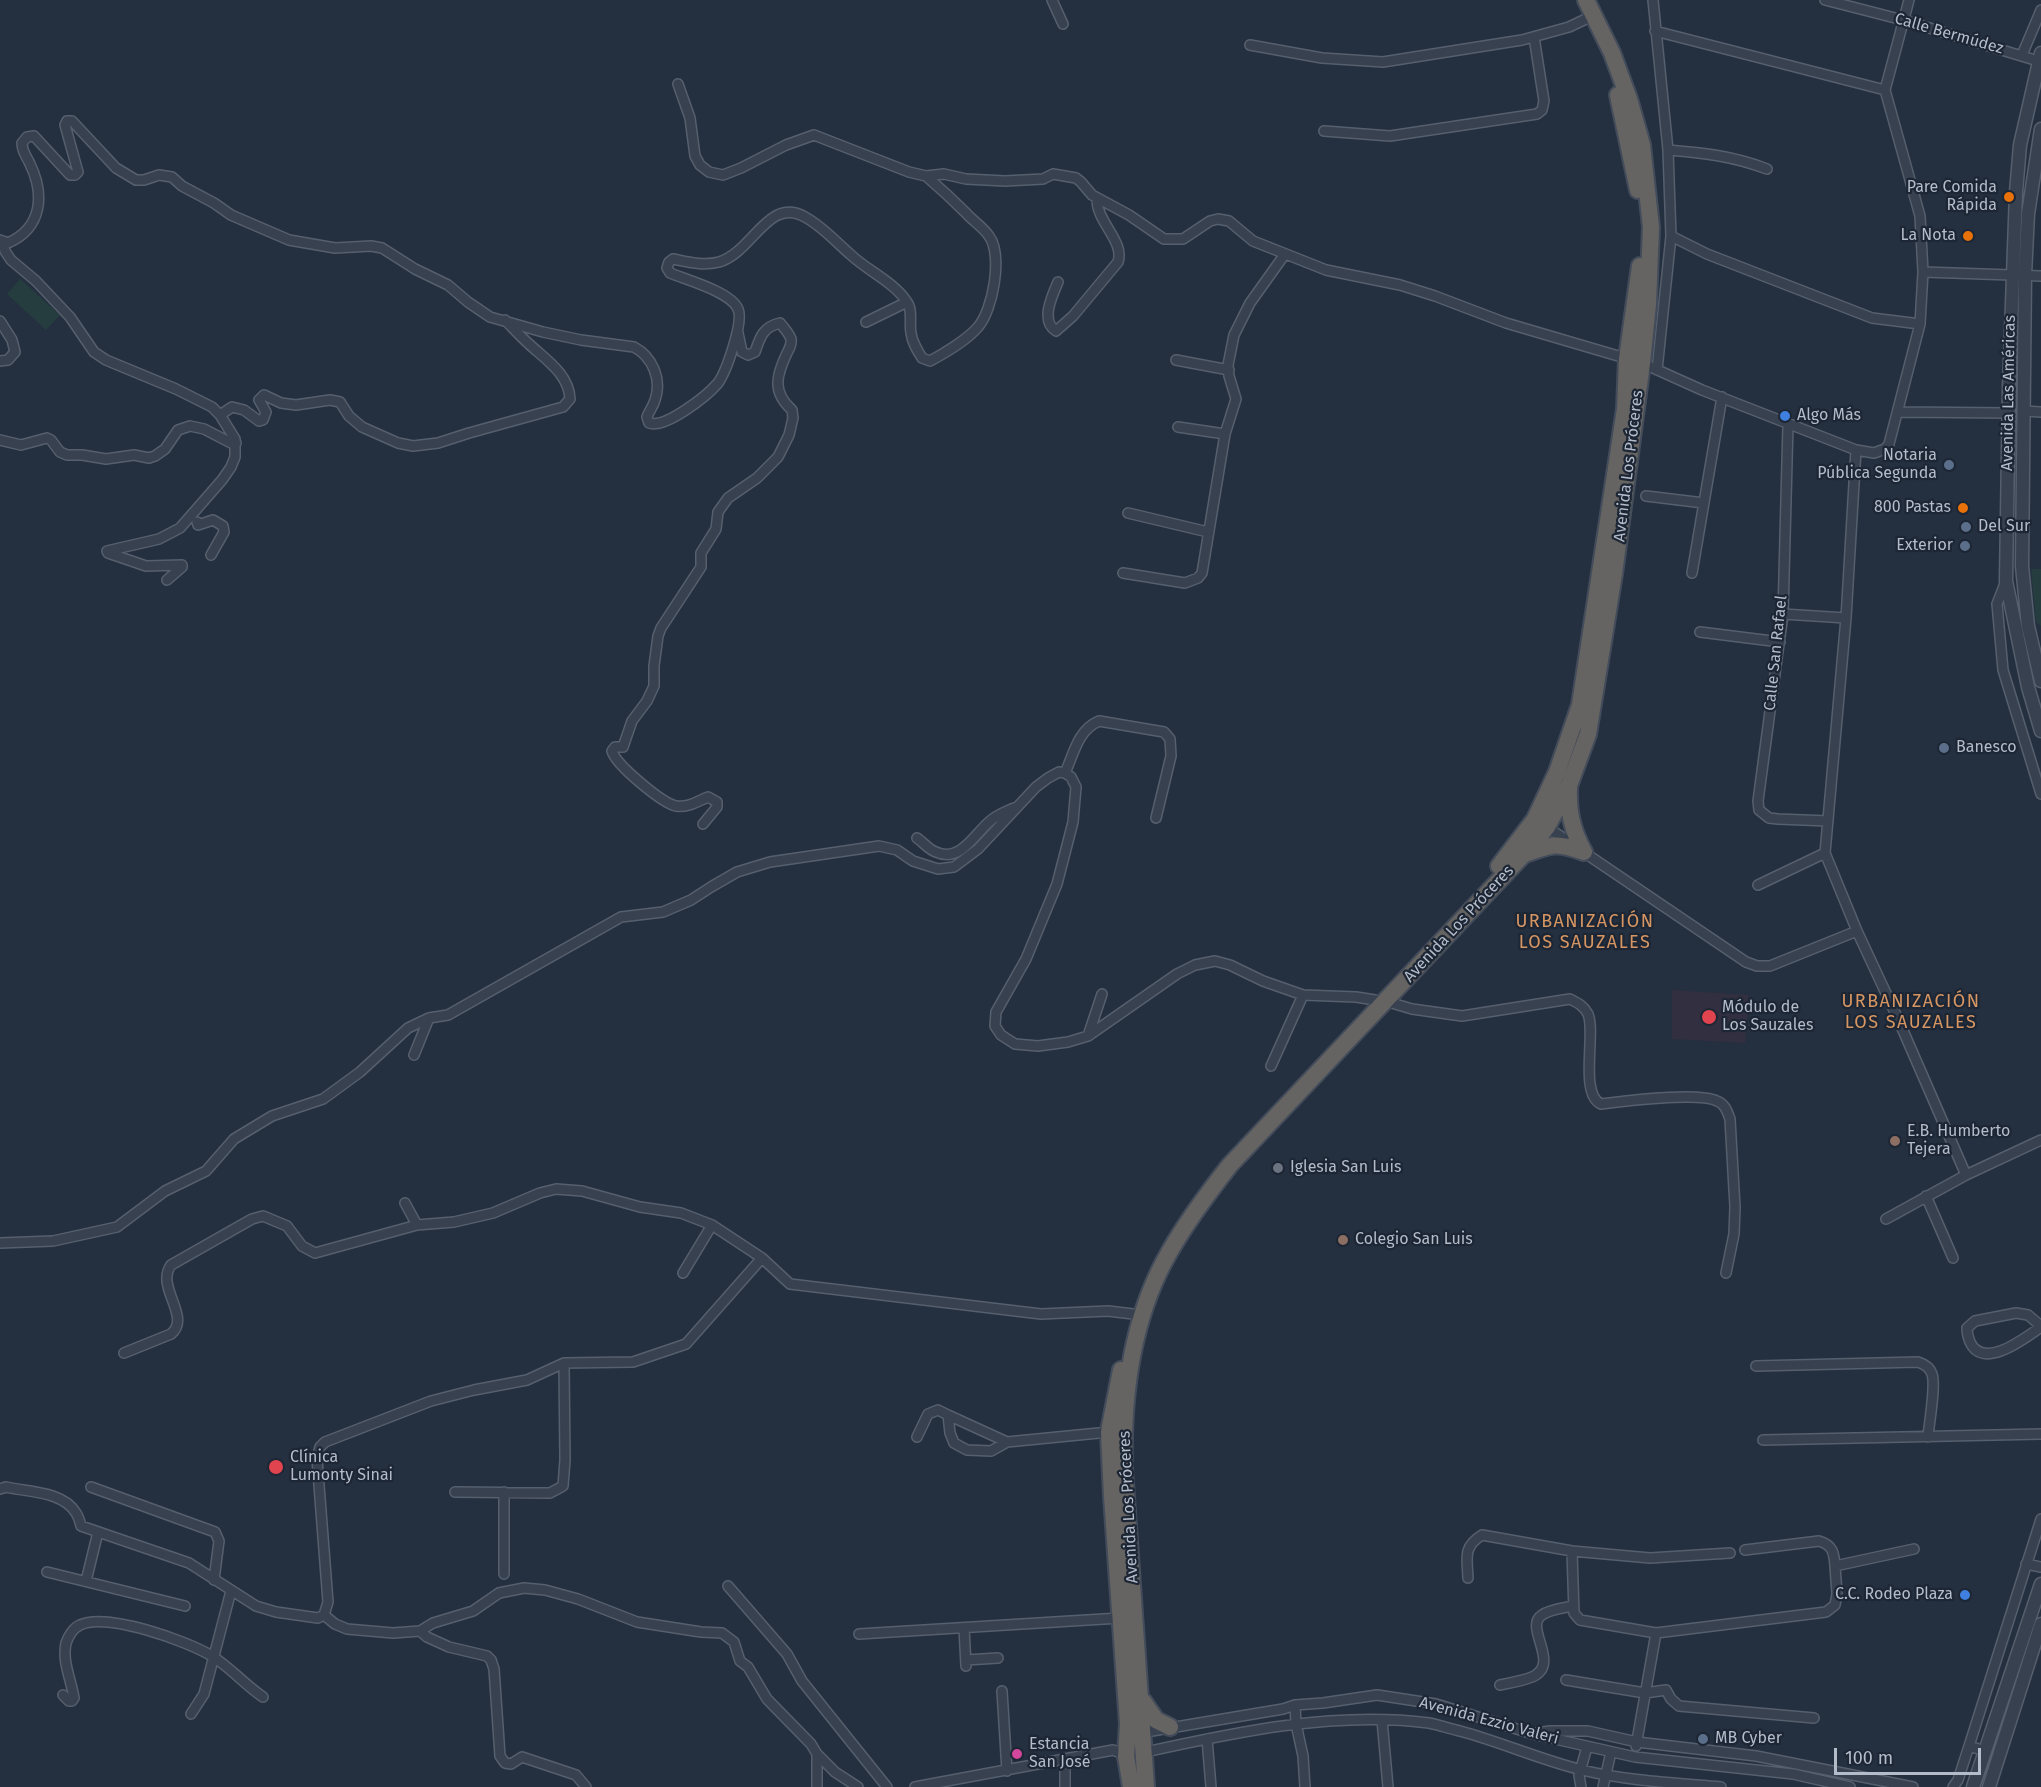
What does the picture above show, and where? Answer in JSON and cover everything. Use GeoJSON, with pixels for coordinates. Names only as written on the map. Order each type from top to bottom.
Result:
{"type":"FeatureCollection","features":[{"type":"Feature","properties":{"kind":"highway","name":"Avenida Los Próceres"},"geometry":{"type":"LineString","coordinates":[[1131,1787],[1119,1753],[1136,1734],[1141,1697],[1123,1433],[1131,1364],[1142,1317],[1168,1253],[1210,1189],[1504,861],[1541,823],[1580,705],[1625,409],[1642,364],[1641,225],[1638,189],[1617,91],[1588,18],[1578,0]]}},
{"type":"Feature","properties":{"kind":"highway","name":"Avenida Los Próceres"},"geometry":{"type":"LineString","coordinates":[[1146,1787],[1143,1753],[1136,1734],[1120,1618],[1109,1432],[1133,1314],[1157,1254],[1194,1195],[1226,1155],[1270,1107],[1380,1000],[1524,854],[1541,823],[1570,783],[1588,734],[1614,574],[1642,364],[1648,304],[1651,227],[1642,145],[1629,99],[1612,53],[1586,0]]}},
{"type":"Feature","properties":{"kind":"highway"},"geometry":{"type":"LineString","coordinates":[[1570,783],[1570,819],[1584,852]]}},
{"type":"Feature","properties":{"kind":"highway"},"geometry":{"type":"LineString","coordinates":[[1524,854],[1556,844],[1584,852]]}},
{"type":"Feature","properties":{"kind":"highway"},"geometry":{"type":"LineString","coordinates":[[1141,1697],[1155,1720],[1170,1727]]}},
{"type":"Feature","properties":{"kind":"street"},"geometry":{"type":"LineString","coordinates":[[1642,364],[1671,236],[1668,150],[1653,0]]}},
{"type":"Feature","properties":{"kind":"street","name":"Calle Bermúdez"},"geometry":{"type":"LineString","coordinates":[[1825,0],[2022,55],[2039,57]]}},
{"type":"Feature","properties":{"kind":"street"},"geometry":{"type":"LineString","coordinates":[[678,84],[690,118],[695,156],[700,165],[709,172],[723,175],[786,145],[814,135],[909,172],[926,176],[949,175],[966,179],[1005,181],[1043,179],[1053,174],[1065,176],[1081,182],[1089,193],[1129,215],[1164,239],[1183,239],[1210,221],[1218,219],[1229,221],[1253,241],[1326,270],[1400,285],[1506,323],[1642,364],[1788,424],[1856,450],[1874,453],[1889,444],[1920,324],[1923,272],[1920,216],[1885,90],[1909,0]]}},
{"type":"Feature","properties":{"kind":"street"},"geometry":{"type":"LineString","coordinates":[[1052,1],[1063,24]]}},
{"type":"Feature","properties":{"kind":"street"},"geometry":{"type":"LineString","coordinates":[[2022,55],[2041,10]]}},
{"type":"Feature","properties":{"kind":"street"},"geometry":{"type":"LineString","coordinates":[[1250,45],[1313,57],[1383,62],[1534,37],[1569,27],[1588,18]]}},
{"type":"Feature","properties":{"kind":"street"},"geometry":{"type":"LineString","coordinates":[[1655,31],[1885,90]]}},
{"type":"Feature","properties":{"kind":"street"},"geometry":{"type":"LineString","coordinates":[[1324,131],[1390,136],[1537,114],[1542,110],[1544,100],[1534,37]]}},
{"type":"Feature","properties":{"kind":"street","name":"Avenida Las Américas"},"geometry":{"type":"LineString","coordinates":[[2039,57],[2020,146],[2019,275],[2024,411],[2022,566],[2028,626],[2041,681]]}},
{"type":"Feature","properties":{"kind":"street"},"geometry":{"type":"LineString","coordinates":[[2,241],[8,243],[15,240],[27,230],[40,203],[30,164],[22,152],[22,142],[27,137],[34,136],[70,175],[75,175],[78,172],[64,125],[67,121],[72,121],[116,168],[136,180],[159,175],[172,177],[182,186],[214,203],[231,216],[289,240],[335,248],[371,246],[382,248],[414,269],[448,285],[490,317],[553,334],[634,347],[648,358],[657,381],[655,402],[647,417],[649,423],[652,424],[681,413],[719,382],[738,333]]}},
{"type":"Feature","properties":{"kind":"street","name":"Avenida Las Américas"},"geometry":{"type":"LineString","coordinates":[[2041,129],[2019,275],[2008,413],[2006,581],[2026,682],[2041,731]]}},
{"type":"Feature","properties":{"kind":"street"},"geometry":{"type":"LineString","coordinates":[[1668,150],[1712,153],[1741,159],[1767,169]]}},
{"type":"Feature","properties":{"kind":"street"},"geometry":{"type":"LineString","coordinates":[[703,824],[717,807],[714,799],[708,797],[680,806],[665,801],[633,777],[618,762],[612,751],[615,747],[623,747],[632,721],[651,694],[654,686],[658,636],[701,567],[701,553],[716,530],[718,512],[728,498],[757,478],[774,462],[789,435],[793,418],[792,410],[780,396],[778,384],[780,370],[791,345],[789,336],[780,323],[765,331],[758,339],[755,352],[748,355],[742,352],[738,333],[738,309],[732,301],[719,293],[670,273],[667,268],[669,262],[673,260],[704,264],[718,262],[740,251],[766,221],[779,213],[791,212],[804,216],[859,262],[896,289],[910,308],[910,332],[913,341],[922,358],[930,362],[979,327],[997,268],[996,253],[990,236],[944,190],[926,176]]}},
{"type":"Feature","properties":{"kind":"street"},"geometry":{"type":"LineString","coordinates":[[1058,282],[1048,317],[1050,326],[1056,331],[1073,316],[1120,258],[1117,243],[1104,224],[1097,198]]}},
{"type":"Feature","properties":{"kind":"street"},"geometry":{"type":"LineString","coordinates":[[1671,236],[1707,254],[1872,318],[1920,324]]}},
{"type":"Feature","properties":{"kind":"street"},"geometry":{"type":"LineString","coordinates":[[2,241],[11,260],[36,281],[70,317],[94,352],[176,388],[212,407],[220,415],[236,443],[236,457],[231,467],[180,528],[165,537],[107,551],[114,557],[146,566],[182,565],[167,580]]}},
{"type":"Feature","properties":{"kind":"street"},"geometry":{"type":"LineString","coordinates":[[1123,573],[1185,583],[1192,581],[1202,573],[1225,434],[1236,399],[1229,370],[1234,335],[1250,303],[1285,254]]}},
{"type":"Feature","properties":{"kind":"street"},"geometry":{"type":"LineString","coordinates":[[1923,272],[2041,276]]}},
{"type":"Feature","properties":{"kind":"street"},"geometry":{"type":"LineString","coordinates":[[866,322],[907,302]]}},
{"type":"Feature","properties":{"kind":"street"},"geometry":{"type":"LineString","coordinates":[[220,415],[232,407],[244,410],[259,421],[263,420],[266,412],[259,400],[264,395],[281,403],[296,405],[330,400],[340,402],[349,416],[362,426],[398,443],[413,446],[438,443],[563,407],[570,399],[570,390],[566,382],[544,357],[504,320]]}},
{"type":"Feature","properties":{"kind":"street"},"geometry":{"type":"LineString","coordinates":[[0,321],[12,340],[15,352],[8,360],[0,361]]}},
{"type":"Feature","properties":{"kind":"street"},"geometry":{"type":"LineString","coordinates":[[1176,360],[1229,370]]}},
{"type":"Feature","properties":{"kind":"street"},"geometry":{"type":"LineString","coordinates":[[1692,573],[1722,397]]}},
{"type":"Feature","properties":{"kind":"street"},"geometry":{"type":"LineString","coordinates":[[2024,411],[2041,412]]}},
{"type":"Feature","properties":{"kind":"street"},"geometry":{"type":"LineString","coordinates":[[1898,412],[2008,413]]}},
{"type":"Feature","properties":{"kind":"street","name":"Calle San Rafael"},"geometry":{"type":"LineString","coordinates":[[1788,424],[1783,614],[1758,801],[1759,810],[1769,818],[1828,821]]}},
{"type":"Feature","properties":{"kind":"street"},"geometry":{"type":"LineString","coordinates":[[0,440],[21,445],[47,438],[60,452],[67,455],[106,459],[134,455],[149,458],[155,456],[165,449],[178,430],[190,426],[204,429],[233,444],[236,443]]}},
{"type":"Feature","properties":{"kind":"street"},"geometry":{"type":"LineString","coordinates":[[1178,426],[1225,434]]}},
{"type":"Feature","properties":{"kind":"street"},"geometry":{"type":"LineString","coordinates":[[1856,450],[1846,618],[1825,853],[1857,931],[1966,1175]]}},
{"type":"Feature","properties":{"kind":"street"},"geometry":{"type":"LineString","coordinates":[[1646,496],[1704,503]]}},
{"type":"Feature","properties":{"kind":"street"},"geometry":{"type":"LineString","coordinates":[[199,507],[195,526],[213,520],[223,526],[224,532],[211,555]]}},
{"type":"Feature","properties":{"kind":"street"},"geometry":{"type":"LineString","coordinates":[[1128,513],[1208,532]]}},
{"type":"Feature","properties":{"kind":"street"},"geometry":{"type":"LineString","coordinates":[[2006,581],[1997,604],[2003,670],[2041,794]]}},
{"type":"Feature","properties":{"kind":"street"},"geometry":{"type":"LineString","coordinates":[[1783,614],[1846,618]]}},
{"type":"Feature","properties":{"kind":"street"},"geometry":{"type":"LineString","coordinates":[[1700,632],[1780,642]]}},
{"type":"Feature","properties":{"kind":"street"},"geometry":{"type":"LineString","coordinates":[[2008,686],[2026,682]]}},
{"type":"Feature","properties":{"kind":"street"},"geometry":{"type":"LineString","coordinates":[[1065,773],[1081,735],[1090,725],[1099,721],[1164,732],[1170,739],[1171,756],[1155,818]]}},
{"type":"Feature","properties":{"kind":"street"},"geometry":{"type":"LineString","coordinates":[[0,1243],[53,1242],[117,1227],[165,1191],[206,1171],[234,1140],[272,1116],[323,1099],[360,1072],[408,1028],[429,1017],[448,1015],[621,917],[663,912],[691,900],[737,872],[770,862],[879,846],[897,850],[913,861],[938,869],[954,867],[978,849],[1048,778],[1059,772],[1071,777],[1076,787],[1073,822],[1057,884],[1026,959],[996,1012],[995,1026],[1001,1035],[1015,1044],[1038,1046],[1068,1042],[1088,1036],[1177,974],[1195,965],[1215,961],[1303,995],[1380,1000],[1412,1009],[1462,1016],[1570,999],[1583,1006],[1589,1018],[1590,1079],[1594,1099],[1597,1102],[1601,1104],[1673,1098],[1709,1098],[1719,1101],[1726,1108],[1730,1119],[1735,1207],[1734,1234],[1726,1273]]}},
{"type":"Feature","properties":{"kind":"street"},"geometry":{"type":"LineString","coordinates":[[917,838],[934,852],[946,855],[955,853],[967,846],[998,814],[1019,806]]}},
{"type":"Feature","properties":{"kind":"street"},"geometry":{"type":"LineString","coordinates":[[1541,823],[1746,962],[1757,966],[1770,966],[1857,931]]}},
{"type":"Feature","properties":{"kind":"street"},"geometry":{"type":"LineString","coordinates":[[1758,885],[1825,853]]}},
{"type":"Feature","properties":{"kind":"street"},"geometry":{"type":"LineString","coordinates":[[1088,1036],[1102,994]]}},
{"type":"Feature","properties":{"kind":"street"},"geometry":{"type":"LineString","coordinates":[[1271,1066],[1303,995]]}},
{"type":"Feature","properties":{"kind":"street"},"geometry":{"type":"LineString","coordinates":[[414,1055],[429,1017]]}},
{"type":"Feature","properties":{"kind":"street"},"geometry":{"type":"LineString","coordinates":[[1886,1219],[1966,1175],[2041,1140]]}},
{"type":"Feature","properties":{"kind":"street"},"geometry":{"type":"LineString","coordinates":[[124,1353],[171,1334],[176,1328],[177,1316],[166,1278],[171,1264],[252,1219],[264,1216],[287,1226],[302,1246],[315,1253],[417,1225],[454,1222],[493,1213],[540,1193],[556,1189],[582,1191],[640,1207],[681,1213],[712,1225],[762,1257],[790,1284],[1041,1314],[1108,1311],[1133,1314]]}},
{"type":"Feature","properties":{"kind":"street"},"geometry":{"type":"LineString","coordinates":[[1926,1196],[1953,1258]]}},
{"type":"Feature","properties":{"kind":"street"},"geometry":{"type":"LineString","coordinates":[[405,1203],[417,1225]]}},
{"type":"Feature","properties":{"kind":"street"},"geometry":{"type":"LineString","coordinates":[[683,1273],[712,1225]]}},
{"type":"Feature","properties":{"kind":"street"},"geometry":{"type":"LineString","coordinates":[[0,1489],[6,1487],[54,1496],[76,1512],[81,1526],[189,1563],[256,1606],[318,1618],[324,1615],[328,1602],[317,1459],[320,1447],[325,1442],[431,1401],[527,1380],[564,1364],[633,1362],[686,1344],[762,1257]]}},
{"type":"Feature","properties":{"kind":"street"},"geometry":{"type":"LineString","coordinates":[[2016,1313],[2028,1315],[2041,1327],[2020,1342],[1999,1352],[1988,1354],[1972,1347],[1967,1334],[1967,1328],[1975,1321],[2016,1313]]}},
{"type":"Feature","properties":{"kind":"street"},"geometry":{"type":"LineString","coordinates":[[1756,1366],[1918,1362],[1923,1364],[1929,1368],[1933,1379],[1928,1437]]}},
{"type":"Feature","properties":{"kind":"street"},"geometry":{"type":"LineString","coordinates":[[455,1492],[550,1492],[563,1486],[564,1364]]}},
{"type":"Feature","properties":{"kind":"street"},"geometry":{"type":"LineString","coordinates":[[917,1437],[928,1414],[938,1410],[1007,1442]]}},
{"type":"Feature","properties":{"kind":"street"},"geometry":{"type":"LineString","coordinates":[[948,1415],[950,1433],[954,1443],[968,1450],[991,1451],[1007,1442],[1109,1432]]}},
{"type":"Feature","properties":{"kind":"street"},"geometry":{"type":"LineString","coordinates":[[1762,1440],[2041,1434]]}},
{"type":"Feature","properties":{"kind":"street"},"geometry":{"type":"LineString","coordinates":[[91,1487],[215,1532],[219,1541],[214,1580]]}},
{"type":"Feature","properties":{"kind":"street"},"geometry":{"type":"LineString","coordinates":[[504,1492],[504,1574]]}},
{"type":"Feature","properties":{"kind":"street"},"geometry":{"type":"LineString","coordinates":[[1953,1787],[1958,1780],[2041,1519]]}},
{"type":"Feature","properties":{"kind":"street"},"geometry":{"type":"LineString","coordinates":[[86,1581],[98,1532]]}},
{"type":"Feature","properties":{"kind":"street"},"geometry":{"type":"LineString","coordinates":[[1468,1578],[1467,1552],[1472,1542],[1482,1535],[1572,1551],[1650,1558],[1730,1553]]}},
{"type":"Feature","properties":{"kind":"street"},"geometry":{"type":"LineString","coordinates":[[1572,1551],[1573,1606],[1575,1617],[1580,1620],[1656,1633],[1826,1612],[1835,1605],[1837,1594],[1835,1566],[1833,1552],[1827,1543],[1819,1541],[1745,1550]]}},
{"type":"Feature","properties":{"kind":"street"},"geometry":{"type":"LineString","coordinates":[[1835,1566],[1914,1549]]}},
{"type":"Feature","properties":{"kind":"street"},"geometry":{"type":"LineString","coordinates":[[2026,1564],[2041,1568]]}},
{"type":"Feature","properties":{"kind":"street"},"geometry":{"type":"LineString","coordinates":[[47,1572],[185,1606]]}},
{"type":"Feature","properties":{"kind":"street"},"geometry":{"type":"LineString","coordinates":[[1973,1787],[2041,1584]]}},
{"type":"Feature","properties":{"kind":"street"},"geometry":{"type":"LineString","coordinates":[[728,1586],[787,1654],[802,1681],[887,1787]]}},
{"type":"Feature","properties":{"kind":"street"},"geometry":{"type":"LineString","coordinates":[[324,1615],[335,1624],[347,1629],[393,1633],[420,1631],[433,1623],[473,1611],[499,1593],[524,1588],[544,1590],[578,1599],[637,1622],[722,1633],[734,1642],[740,1661],[748,1667],[767,1700],[835,1772],[858,1787]]}},
{"type":"Feature","properties":{"kind":"street"},"geometry":{"type":"LineString","coordinates":[[191,1714],[201,1700],[231,1591]]}},
{"type":"Feature","properties":{"kind":"street"},"geometry":{"type":"LineString","coordinates":[[1500,1685],[1533,1677],[1542,1670],[1544,1661],[1536,1626],[1538,1618],[1543,1614],[1573,1606]]}},
{"type":"Feature","properties":{"kind":"street"},"geometry":{"type":"LineString","coordinates":[[859,1634],[1120,1618]]}},
{"type":"Feature","properties":{"kind":"street"},"geometry":{"type":"LineString","coordinates":[[63,1695],[69,1701],[74,1700],[66,1666],[66,1643],[75,1628],[83,1624],[115,1623],[186,1642],[214,1657],[263,1697]]}},
{"type":"Feature","properties":{"kind":"street"},"geometry":{"type":"LineString","coordinates":[[1989,1787],[2041,1624]]}},
{"type":"Feature","properties":{"kind":"street"},"geometry":{"type":"LineString","coordinates":[[964,1628],[966,1663],[998,1658]]}},
{"type":"Feature","properties":{"kind":"street"},"geometry":{"type":"LineString","coordinates":[[420,1631],[441,1644],[482,1654],[491,1660],[494,1668],[500,1756],[505,1763],[511,1764],[522,1757],[576,1775],[586,1787]]}},
{"type":"Feature","properties":{"kind":"street"},"geometry":{"type":"LineString","coordinates":[[1635,1757],[1656,1633]]}},
{"type":"Feature","properties":{"kind":"street"},"geometry":{"type":"LineString","coordinates":[[1566,1680],[1646,1693],[1666,1690],[1679,1706],[1814,1718]]}},
{"type":"Feature","properties":{"kind":"street"},"geometry":{"type":"LineString","coordinates":[[1002,1691],[1007,1771]]}},
{"type":"Feature","properties":{"kind":"street","name":"Avenida Ezzio Valeri"},"geometry":{"type":"LineString","coordinates":[[1136,1734],[1295,1705],[1377,1695],[1436,1704],[1533,1734],[1635,1757],[1793,1774],[1850,1787]]}},
{"type":"Feature","properties":{"kind":"street"},"geometry":{"type":"LineString","coordinates":[[1295,1705],[1305,1787]]}},
{"type":"Feature","properties":{"kind":"street","name":"Avenida Ezzio Valeri"},"geometry":{"type":"LineString","coordinates":[[915,1787],[963,1783],[1065,1759],[1119,1753],[1143,1753],[1207,1739],[1296,1724],[1352,1719],[1432,1724],[1481,1737],[1580,1770],[1629,1780],[1721,1787]]}},
{"type":"Feature","properties":{"kind":"street"},"geometry":{"type":"LineString","coordinates":[[1382,1720],[1388,1787]]}},
{"type":"Feature","properties":{"kind":"street"},"geometry":{"type":"LineString","coordinates":[[1533,1734],[1550,1731],[1588,1731],[1637,1742],[1756,1756],[1913,1787]]}},
{"type":"Feature","properties":{"kind":"street"},"geometry":{"type":"LineString","coordinates":[[1207,1739],[1211,1787]]}},
{"type":"Feature","properties":{"kind":"street"},"geometry":{"type":"LineString","coordinates":[[1969,1746],[1985,1752]]}},
{"type":"Feature","properties":{"kind":"street"},"geometry":{"type":"LineString","coordinates":[[1581,1787],[1579,1775],[1587,1747]]}},
{"type":"Feature","properties":{"kind":"street"},"geometry":{"type":"LineString","coordinates":[[1604,1787],[1611,1752]]}},
{"type":"Feature","properties":{"kind":"street"},"geometry":{"type":"LineString","coordinates":[[817,1754],[817,1787]]}},
{"type":"Feature","properties":{"kind":"street"},"geometry":{"type":"LineString","coordinates":[[1755,1769],[1756,1756]]}},
{"type":"Feature","properties":{"kind":"street"},"geometry":{"type":"LineString","coordinates":[[1065,1759],[1065,1787]]}},
{"type":"Feature","properties":{"kind":"street"},"geometry":{"type":"LineString","coordinates":[[1604,1787],[1618,1779],[1629,1780]]}},
{"type":"Feature","properties":{"kind":"shaded area","name":"Módulo de Los Sauzales"},"geometry":{"type":"Polygon","coordinates":[[[1672,990],[1749,995],[1745,1043],[1672,1039],[1672,990]]]}},
{"type":"Feature","properties":{"kind":"green space"},"geometry":{"type":"Polygon","coordinates":[[[20,279],[60,315],[46,330],[7,294],[20,279]]]}},
{"type":"Feature","properties":{"kind":"green space"},"geometry":{"type":"Polygon","coordinates":[[[2031,569],[2041,569],[2041,626],[2036,622],[2031,569]]]}},
{"type":"Feature","properties":{"kind":"place","name":"Pare Comida Rápida"},"geometry":{"type":"Point","coordinates":[2009,197]}},
{"type":"Feature","properties":{"kind":"place","name":"La Nota"},"geometry":{"type":"Point","coordinates":[1968,236]}},
{"type":"Feature","properties":{"kind":"place","name":"Algo Más"},"geometry":{"type":"Point","coordinates":[1785,416]}},
{"type":"Feature","properties":{"kind":"place","name":"Notaria Pública Segunda"},"geometry":{"type":"Point","coordinates":[1949,465]}},
{"type":"Feature","properties":{"kind":"place","name":"800 Pastas"},"geometry":{"type":"Point","coordinates":[1963,508]}},
{"type":"Feature","properties":{"kind":"place","name":"Del Sur"},"geometry":{"type":"Point","coordinates":[1966,527]}},
{"type":"Feature","properties":{"kind":"place","name":"Exterior"},"geometry":{"type":"Point","coordinates":[1965,546]}},
{"type":"Feature","properties":{"kind":"place","name":"Banesco"},"geometry":{"type":"Point","coordinates":[1944,748]}},
{"type":"Feature","properties":{"kind":"place","name":"Módulo de Los Sauzales"},"geometry":{"type":"Point","coordinates":[1709,1017]}},
{"type":"Feature","properties":{"kind":"place","name":"E.B. Humberto Tejera"},"geometry":{"type":"Point","coordinates":[1895,1141]}},
{"type":"Feature","properties":{"kind":"place","name":"Iglesia San Luis"},"geometry":{"type":"Point","coordinates":[1278,1168]}},
{"type":"Feature","properties":{"kind":"place","name":"Colegio San Luis"},"geometry":{"type":"Point","coordinates":[1343,1240]}},
{"type":"Feature","properties":{"kind":"place","name":"Clínica Lumonty Sinai"},"geometry":{"type":"Point","coordinates":[276,1467]}},
{"type":"Feature","properties":{"kind":"place","name":"C.C. Rodeo Plaza"},"geometry":{"type":"Point","coordinates":[1965,1595]}},
{"type":"Feature","properties":{"kind":"place","name":"MB Cyber"},"geometry":{"type":"Point","coordinates":[1703,1739]}},
{"type":"Feature","properties":{"kind":"place","name":"Estancia San José"},"geometry":{"type":"Point","coordinates":[1017,1754]}},
{"type":"Feature","properties":{"kind":"district","name":"URBANIZACIÓN LOS SAUZALES"},"geometry":{"type":"Point","coordinates":[1585,932]}},
{"type":"Feature","properties":{"kind":"district","name":"URBANIZACIÓN LOS SAUZALES"},"geometry":{"type":"Point","coordinates":[1911,1012]}}]}
